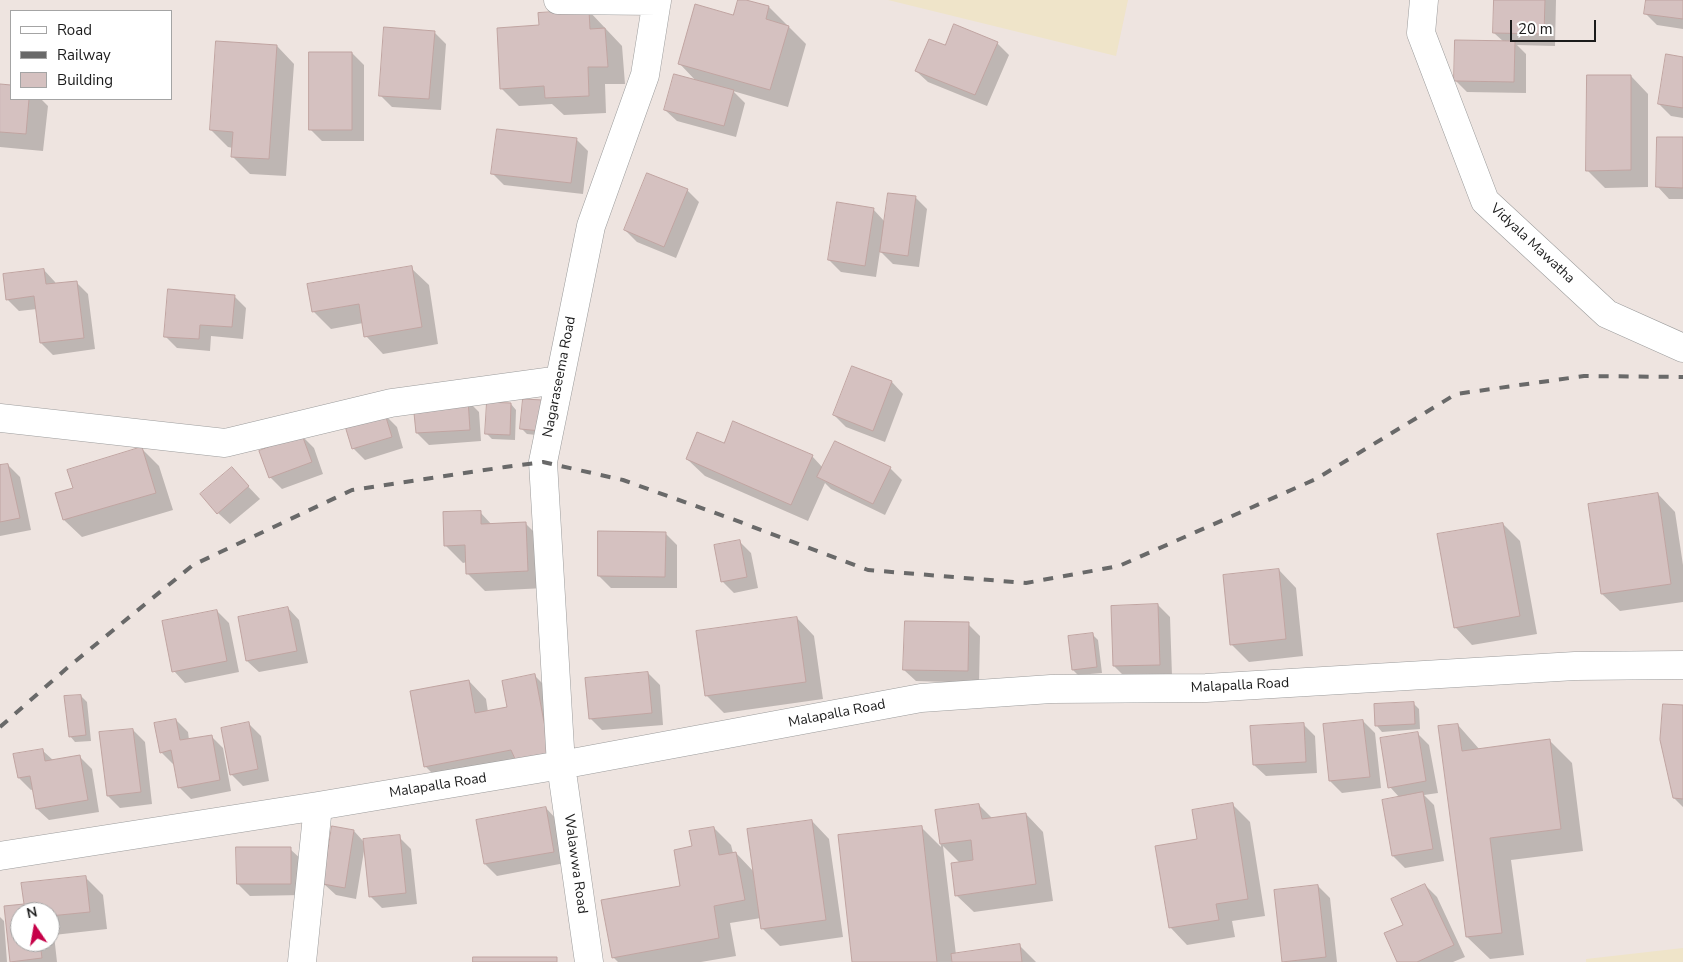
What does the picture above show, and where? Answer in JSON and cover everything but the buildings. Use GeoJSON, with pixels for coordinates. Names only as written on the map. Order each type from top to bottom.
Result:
{"type":"FeatureCollection","features":[{"type":"Feature","properties":{"kind":"street"},"geometry":{"type":"LineString","coordinates":[[558,0],[657,0]]}},
{"type":"Feature","properties":{"kind":"street","name":"Nagaraseema Road"},"geometry":{"type":"LineString","coordinates":[[562,765],[543,462],[591,226],[645,75],[657,0]]}},
{"type":"Feature","properties":{"kind":"street","name":"Vidyala Mawatha"},"geometry":{"type":"LineString","coordinates":[[1424,0],[1421,33],[1485,201],[1607,314],[1683,348]]}},
{"type":"Feature","properties":{"kind":"street"},"geometry":{"type":"LineString","coordinates":[[0,418],[224,443],[391,403],[559,380]]}},
{"type":"Feature","properties":{"kind":"street","name":"Malapalla Road"},"geometry":{"type":"LineString","coordinates":[[0,856],[562,765],[921,698],[1051,689],[1206,688],[1575,666],[1683,665]]}},
{"type":"Feature","properties":{"kind":"street","name":"Walawwa Road"},"geometry":{"type":"LineString","coordinates":[[562,765],[588,962]]}},
{"type":"Feature","properties":{"kind":"street"},"geometry":{"type":"LineString","coordinates":[[302,962],[318,806]]}},
{"type":"Feature","properties":{"kind":"shaded area"},"geometry":{"type":"Polygon","coordinates":[[[888,0],[1128,0],[1116,56],[888,0]]]}},
{"type":"Feature","properties":{"kind":"shaded area"},"geometry":{"type":"Polygon","coordinates":[[[1683,948],[1683,962],[1586,962],[1586,959],[1683,948]]]}},
{"type":"Feature","properties":{"kind":"railway"},"geometry":{"type":"LineString","coordinates":[[0,727],[67,668],[193,565],[352,490],[543,462],[623,480],[868,570],[1026,583],[1119,566],[1316,479],[1456,394],[1584,376],[1683,377]]}}]}
